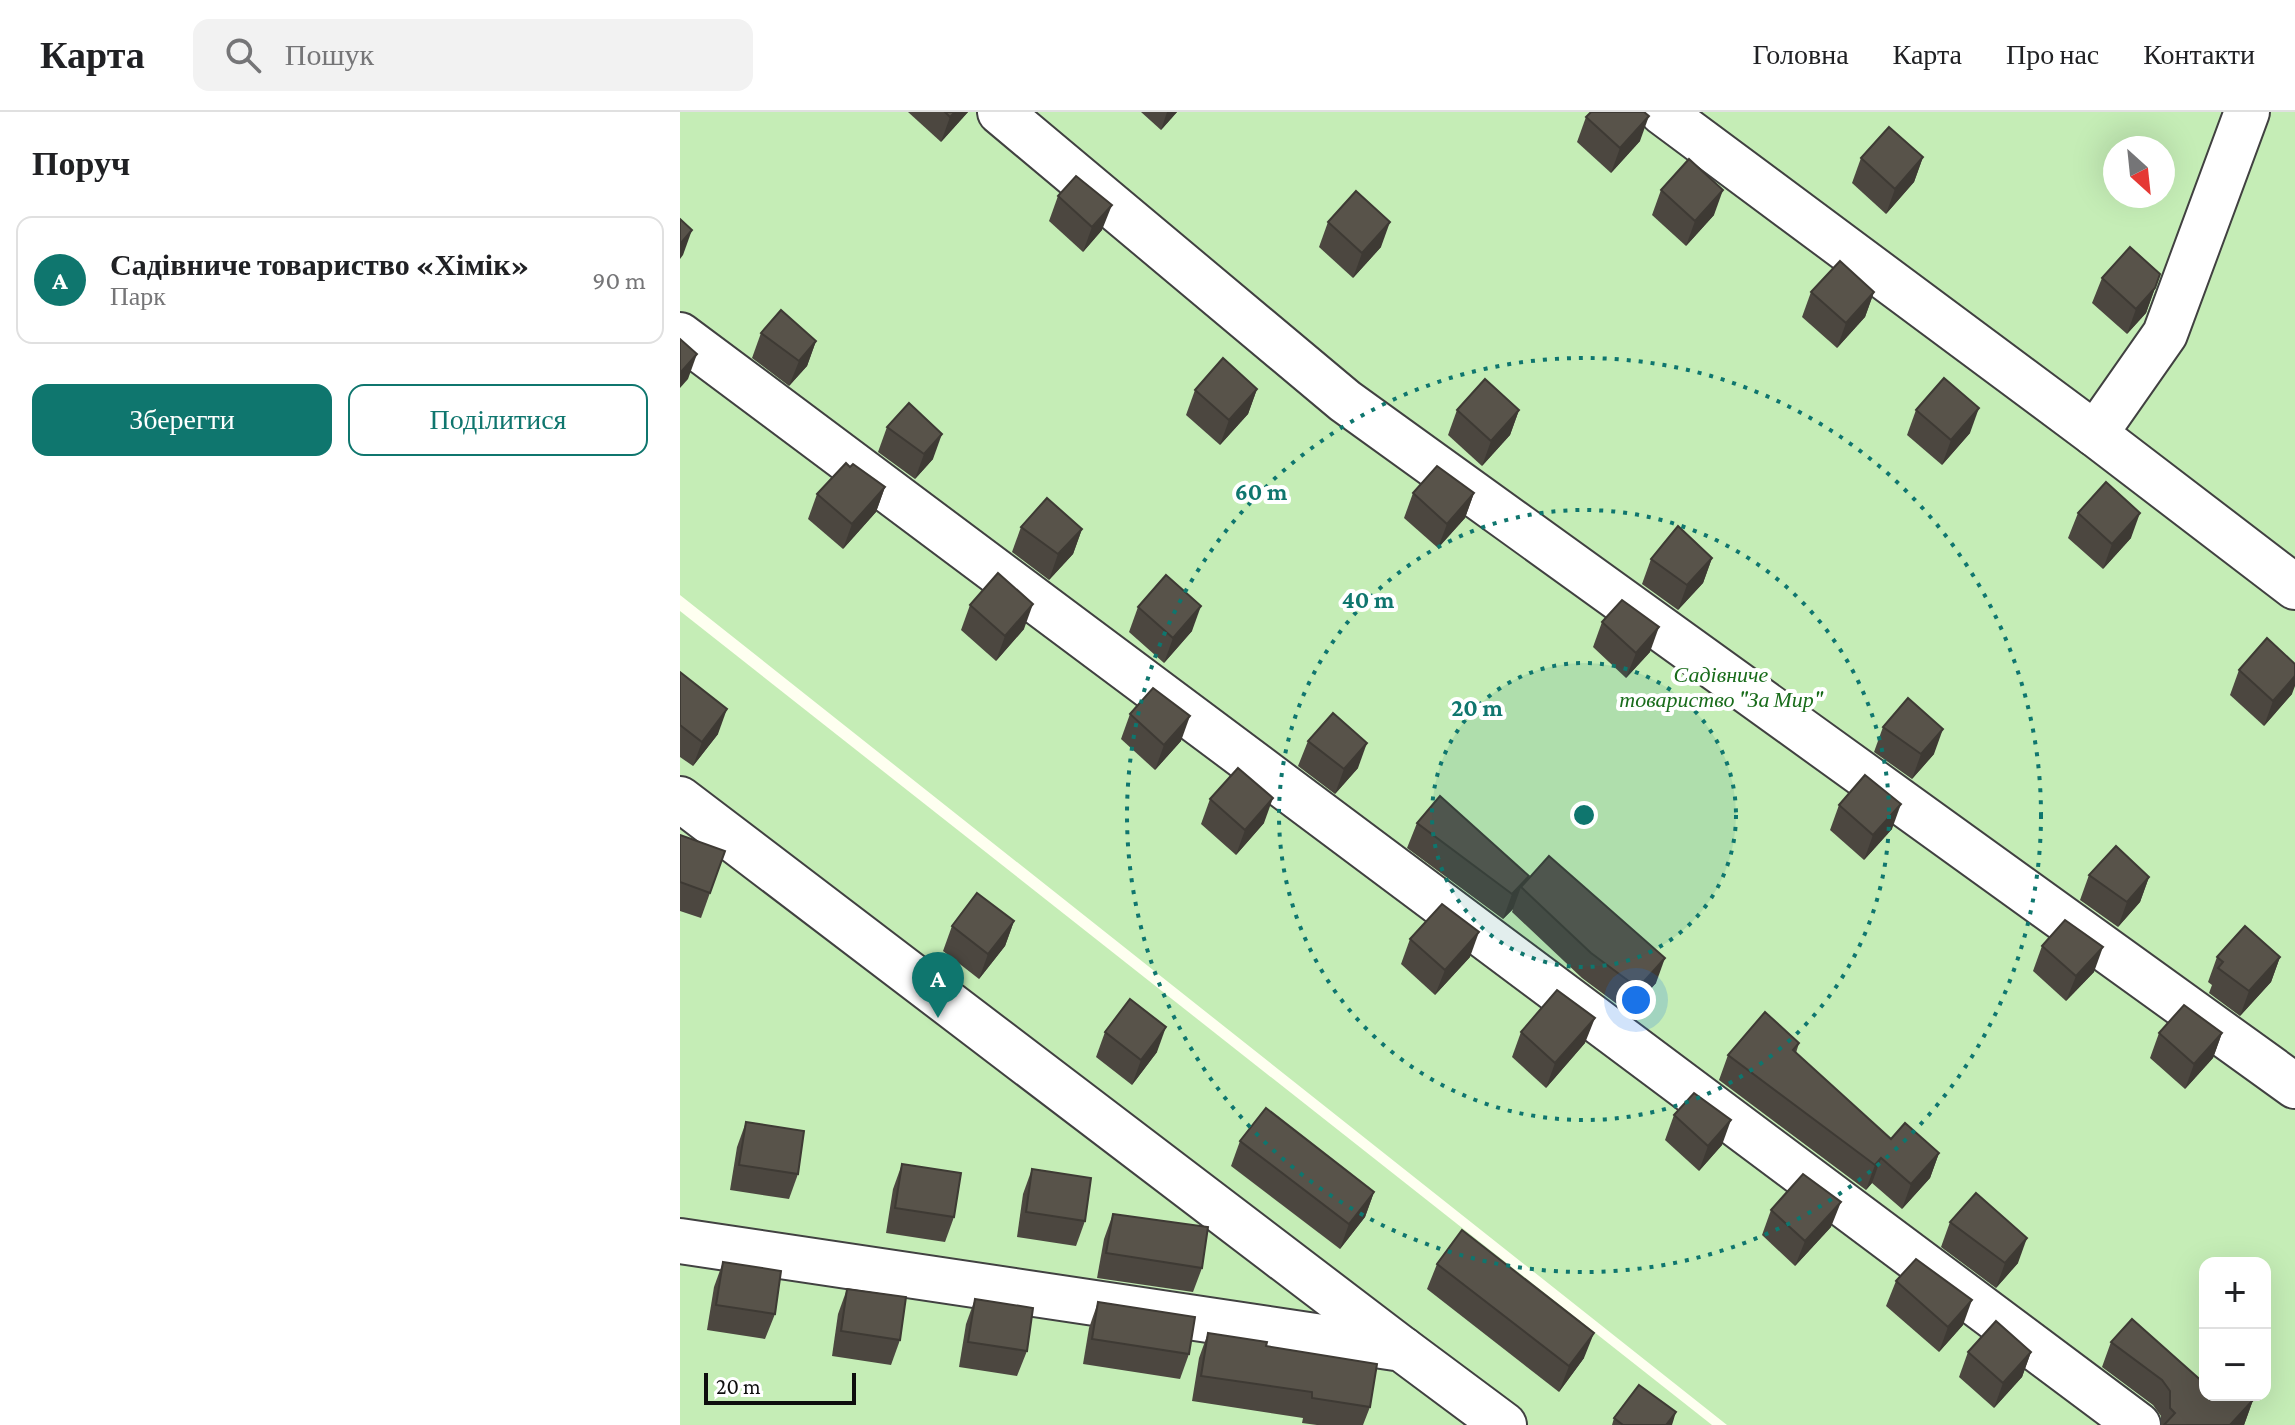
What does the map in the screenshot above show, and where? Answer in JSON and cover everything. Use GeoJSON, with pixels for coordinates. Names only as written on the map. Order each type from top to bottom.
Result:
{"type":"FeatureCollection","features":[{"type":"Feature","properties":{"kind":"street"},"geometry":{"type":"LineString","coordinates":[[1000,112],[1345,401],[2295,1086]]}},
{"type":"Feature","properties":{"kind":"street"},"geometry":{"type":"LineString","coordinates":[[1662,112],[2295,587]]}},
{"type":"Feature","properties":{"kind":"street"},"geometry":{"type":"LineString","coordinates":[[2095,434],[2165,334],[2247,112]]}},
{"type":"Feature","properties":{"kind":"street"},"geometry":{"type":"LineString","coordinates":[[680,335],[2138,1425]]}},
{"type":"Feature","properties":{"kind":"street"},"geometry":{"type":"LineString","coordinates":[[680,799],[1504,1425]]}},
{"type":"Feature","properties":{"kind":"street"},"geometry":{"type":"LineString","coordinates":[[680,1241],[1402,1349]]}},
{"type":"Feature","properties":{"kind":"green space","name":"Садівниче товариство \"За Мир\""},"geometry":{"type":"Polygon","coordinates":[[[680,112],[2295,112],[2295,1425],[1727,1425],[680,595],[680,112]]]}},
{"type":"Feature","properties":{"kind":"green space"},"geometry":{"type":"Polygon","coordinates":[[[680,611],[1712,1425],[680,1425],[680,611]]]}},
{"type":"Feature","properties":{"kind":"building"},"geometry":{"type":"Polygon","coordinates":[[[1591,112],[1644,112],[1649,116],[1620,148],[1586,117],[1591,112]]]}},
{"type":"Feature","properties":{"kind":"building"},"geometry":{"type":"Polygon","coordinates":[[[1889,127],[1923,157],[1895,189],[1861,158],[1889,127]]]}},
{"type":"Feature","properties":{"kind":"building"},"geometry":{"type":"Polygon","coordinates":[[[1689,159],[1723,190],[1695,221],[1661,190],[1689,159]]]}},
{"type":"Feature","properties":{"kind":"building"},"geometry":{"type":"Polygon","coordinates":[[[1076,176],[1112,205],[1092,227],[1058,196],[1076,176]]]}},
{"type":"Feature","properties":{"kind":"building"},"geometry":{"type":"Polygon","coordinates":[[[1356,191],[1390,222],[1362,253],[1328,222],[1356,191]]]}},
{"type":"Feature","properties":{"kind":"building"},"geometry":{"type":"Polygon","coordinates":[[[680,219],[692,230],[680,244],[680,219]]]}},
{"type":"Feature","properties":{"kind":"building"},"geometry":{"type":"Polygon","coordinates":[[[2130,247],[2160,274],[2155,288],[2136,309],[2102,278],[2130,247]]]}},
{"type":"Feature","properties":{"kind":"building"},"geometry":{"type":"Polygon","coordinates":[[[1840,261],[1874,292],[1846,323],[1811,292],[1840,261]]]}},
{"type":"Feature","properties":{"kind":"building"},"geometry":{"type":"Polygon","coordinates":[[[781,310],[816,341],[799,361],[761,333],[781,310]]]}},
{"type":"Feature","properties":{"kind":"building"},"geometry":{"type":"Polygon","coordinates":[[[680,339],[697,354],[680,373],[680,339]]]}},
{"type":"Feature","properties":{"kind":"building"},"geometry":{"type":"Polygon","coordinates":[[[1223,358],[1257,389],[1229,420],[1195,390],[1223,358]]]}},
{"type":"Feature","properties":{"kind":"building"},"geometry":{"type":"Polygon","coordinates":[[[1944,378],[1979,408],[1951,440],[1916,410],[1944,378]]]}},
{"type":"Feature","properties":{"kind":"building"},"geometry":{"type":"Polygon","coordinates":[[[1485,379],[1519,410],[1491,441],[1457,410],[1485,379]]]}},
{"type":"Feature","properties":{"kind":"building"},"geometry":{"type":"Polygon","coordinates":[[[909,403],[942,434],[924,454],[887,427],[909,403]]]}},
{"type":"Feature","properties":{"kind":"building"},"geometry":{"type":"Polygon","coordinates":[[[846,463],[850,467],[853,464],[885,487],[852,524],[817,494],[846,463]]]}},
{"type":"Feature","properties":{"kind":"building"},"geometry":{"type":"Polygon","coordinates":[[[1437,466],[1474,493],[1447,524],[1413,493],[1437,466]]]}},
{"type":"Feature","properties":{"kind":"building"},"geometry":{"type":"Polygon","coordinates":[[[2106,482],[2140,513],[2112,544],[2078,513],[2106,482]]]}},
{"type":"Feature","properties":{"kind":"building"},"geometry":{"type":"Polygon","coordinates":[[[1047,498],[1082,529],[1058,554],[1021,527],[1047,498]]]}},
{"type":"Feature","properties":{"kind":"building"},"geometry":{"type":"Polygon","coordinates":[[[1678,526],[1712,558],[1687,585],[1651,559],[1678,526]]]}},
{"type":"Feature","properties":{"kind":"building"},"geometry":{"type":"Polygon","coordinates":[[[998,573],[1033,604],[1005,636],[970,605],[998,573]]]}},
{"type":"Feature","properties":{"kind":"building"},"geometry":{"type":"Polygon","coordinates":[[[1166,575],[1201,606],[1173,638],[1138,607],[1166,575]]]}},
{"type":"Feature","properties":{"kind":"building"},"geometry":{"type":"Polygon","coordinates":[[[1622,600],[1659,627],[1636,653],[1602,622],[1622,600]]]}},
{"type":"Feature","properties":{"kind":"building"},"geometry":{"type":"Polygon","coordinates":[[[2267,638],[2295,664],[2295,676],[2273,701],[2239,670],[2267,638]]]}},
{"type":"Feature","properties":{"kind":"building"},"geometry":{"type":"Polygon","coordinates":[[[680,672],[727,709],[702,742],[680,725],[680,672]]]}},
{"type":"Feature","properties":{"kind":"building"},"geometry":{"type":"Polygon","coordinates":[[[1153,688],[1190,716],[1164,745],[1130,714],[1153,688]]]}},
{"type":"Feature","properties":{"kind":"building"},"geometry":{"type":"Polygon","coordinates":[[[1908,698],[1943,729],[1921,754],[1883,727],[1908,698]]]}},
{"type":"Feature","properties":{"kind":"building"},"geometry":{"type":"Polygon","coordinates":[[[1333,713],[1367,743],[1344,769],[1308,741],[1333,713]]]}},
{"type":"Feature","properties":{"kind":"building"},"geometry":{"type":"Polygon","coordinates":[[[1238,768],[1273,798],[1245,830],[1210,799],[1238,768]]]}},
{"type":"Feature","properties":{"kind":"building"},"geometry":{"type":"Polygon","coordinates":[[[1865,775],[1901,804],[1873,835],[1839,805],[1865,775]]]}},
{"type":"Feature","properties":{"kind":"building"},"geometry":{"type":"Polygon","coordinates":[[[1440,796],[1529,876],[1512,894],[1417,823],[1440,796]]]}},
{"type":"Feature","properties":{"kind":"building"},"geometry":{"type":"Polygon","coordinates":[[[680,835],[725,851],[710,893],[680,882],[680,835]]]}},
{"type":"Feature","properties":{"kind":"building"},"geometry":{"type":"Polygon","coordinates":[[[2116,846],[2149,877],[2127,902],[2089,875],[2116,846]]]}},
{"type":"Feature","properties":{"kind":"building"},"geometry":{"type":"Polygon","coordinates":[[[1549,856],[1665,958],[1638,988],[1591,953],[1521,887],[1549,856]]]}},
{"type":"Feature","properties":{"kind":"building"},"geometry":{"type":"Polygon","coordinates":[[[977,893],[1014,921],[988,954],[952,926],[977,893]]]}},
{"type":"Feature","properties":{"kind":"building"},"geometry":{"type":"Polygon","coordinates":[[[1442,904],[1479,932],[1445,970],[1410,939],[1442,904]]]}},
{"type":"Feature","properties":{"kind":"building"},"geometry":{"type":"Polygon","coordinates":[[[2065,920],[2103,947],[2076,976],[2042,946],[2065,920]]]}},
{"type":"Feature","properties":{"kind":"building"},"geometry":{"type":"Polygon","coordinates":[[[2245,926],[2280,957],[2249,991],[2218,968],[2223,962],[2217,957],[2245,926]]]}},
{"type":"Feature","properties":{"kind":"building"},"geometry":{"type":"Polygon","coordinates":[[[1557,990],[1595,1018],[1555,1063],[1521,1032],[1557,990]]]}},
{"type":"Feature","properties":{"kind":"building"},"geometry":{"type":"Polygon","coordinates":[[[1130,999],[1166,1027],[1141,1060],[1105,1032],[1130,999]]]}},
{"type":"Feature","properties":{"kind":"building"},"geometry":{"type":"Polygon","coordinates":[[[2184,1005],[2222,1033],[2194,1064],[2159,1033],[2184,1005]]]}},
{"type":"Feature","properties":{"kind":"building"},"geometry":{"type":"Polygon","coordinates":[[[1765,1012],[1799,1043],[1793,1050],[1891,1139],[1905,1123],[1939,1153],[1911,1184],[1881,1158],[1875,1165],[1728,1055],[1765,1012]]]}},
{"type":"Feature","properties":{"kind":"building"},"geometry":{"type":"Polygon","coordinates":[[[1694,1093],[1731,1120],[1708,1146],[1674,1115],[1694,1093]]]}},
{"type":"Feature","properties":{"kind":"building"},"geometry":{"type":"Polygon","coordinates":[[[1266,1108],[1374,1192],[1349,1224],[1240,1141],[1266,1108]]]}},
{"type":"Feature","properties":{"kind":"building"},"geometry":{"type":"Polygon","coordinates":[[[746,1122],[804,1131],[798,1174],[739,1165],[746,1122]]]}},
{"type":"Feature","properties":{"kind":"building"},"geometry":{"type":"Polygon","coordinates":[[[902,1164],[961,1173],[954,1217],[895,1208],[902,1164]]]}},
{"type":"Feature","properties":{"kind":"building"},"geometry":{"type":"Polygon","coordinates":[[[1032,1169],[1091,1178],[1085,1221],[1026,1212],[1032,1169]]]}},
{"type":"Feature","properties":{"kind":"building"},"geometry":{"type":"Polygon","coordinates":[[[1803,1174],[1841,1202],[1805,1241],[1771,1210],[1803,1174]]]}},
{"type":"Feature","properties":{"kind":"building"},"geometry":{"type":"Polygon","coordinates":[[[1976,1193],[2027,1238],[2005,1263],[1950,1222],[1976,1193]]]}},
{"type":"Feature","properties":{"kind":"building"},"geometry":{"type":"Polygon","coordinates":[[[1113,1214],[1208,1227],[1202,1268],[1106,1253],[1113,1214]]]}},
{"type":"Feature","properties":{"kind":"building"},"geometry":{"type":"Polygon","coordinates":[[[1462,1230],[1594,1333],[1569,1366],[1437,1264],[1462,1230]]]}},
{"type":"Feature","properties":{"kind":"building"},"geometry":{"type":"Polygon","coordinates":[[[1916,1259],[1972,1300],[1948,1327],[1896,1281],[1916,1259]]]}},
{"type":"Feature","properties":{"kind":"building"},"geometry":{"type":"Polygon","coordinates":[[[723,1262],[781,1271],[775,1314],[716,1305],[723,1262]]]}},
{"type":"Feature","properties":{"kind":"building"},"geometry":{"type":"Polygon","coordinates":[[[847,1289],[906,1297],[900,1340],[841,1331],[847,1289]]]}},
{"type":"Feature","properties":{"kind":"building"},"geometry":{"type":"Polygon","coordinates":[[[975,1299],[1033,1308],[1027,1351],[968,1342],[975,1299]]]}},
{"type":"Feature","properties":{"kind":"building"},"geometry":{"type":"Polygon","coordinates":[[[1098,1302],[1195,1317],[1189,1354],[1092,1339],[1098,1302]]]}},
{"type":"Feature","properties":{"kind":"building"},"geometry":{"type":"Polygon","coordinates":[[[2132,1319],[2199,1379],[2199,1401],[2252,1401],[2230,1425],[2164,1425],[2175,1413],[2170,1408],[2170,1391],[2162,1380],[2111,1342],[2132,1319]]]}},
{"type":"Feature","properties":{"kind":"building"},"geometry":{"type":"Polygon","coordinates":[[[1996,1321],[2031,1352],[2003,1383],[1968,1352],[1996,1321]]]}},
{"type":"Feature","properties":{"kind":"building"},"geometry":{"type":"Polygon","coordinates":[[[1208,1333],[1377,1364],[1370,1407],[1312,1398],[1312,1392],[1201,1376],[1208,1333]]]}},
{"type":"Feature","properties":{"kind":"building"},"geometry":{"type":"Polygon","coordinates":[[[1639,1385],[1676,1412],[1666,1425],[1623,1425],[1614,1418],[1639,1385]]]}},
{"type":"Feature","properties":{"kind":"place","name":"Садівниче товариство «Хімік»"},"geometry":{"type":"Point","coordinates":[938,1018]}}]}
